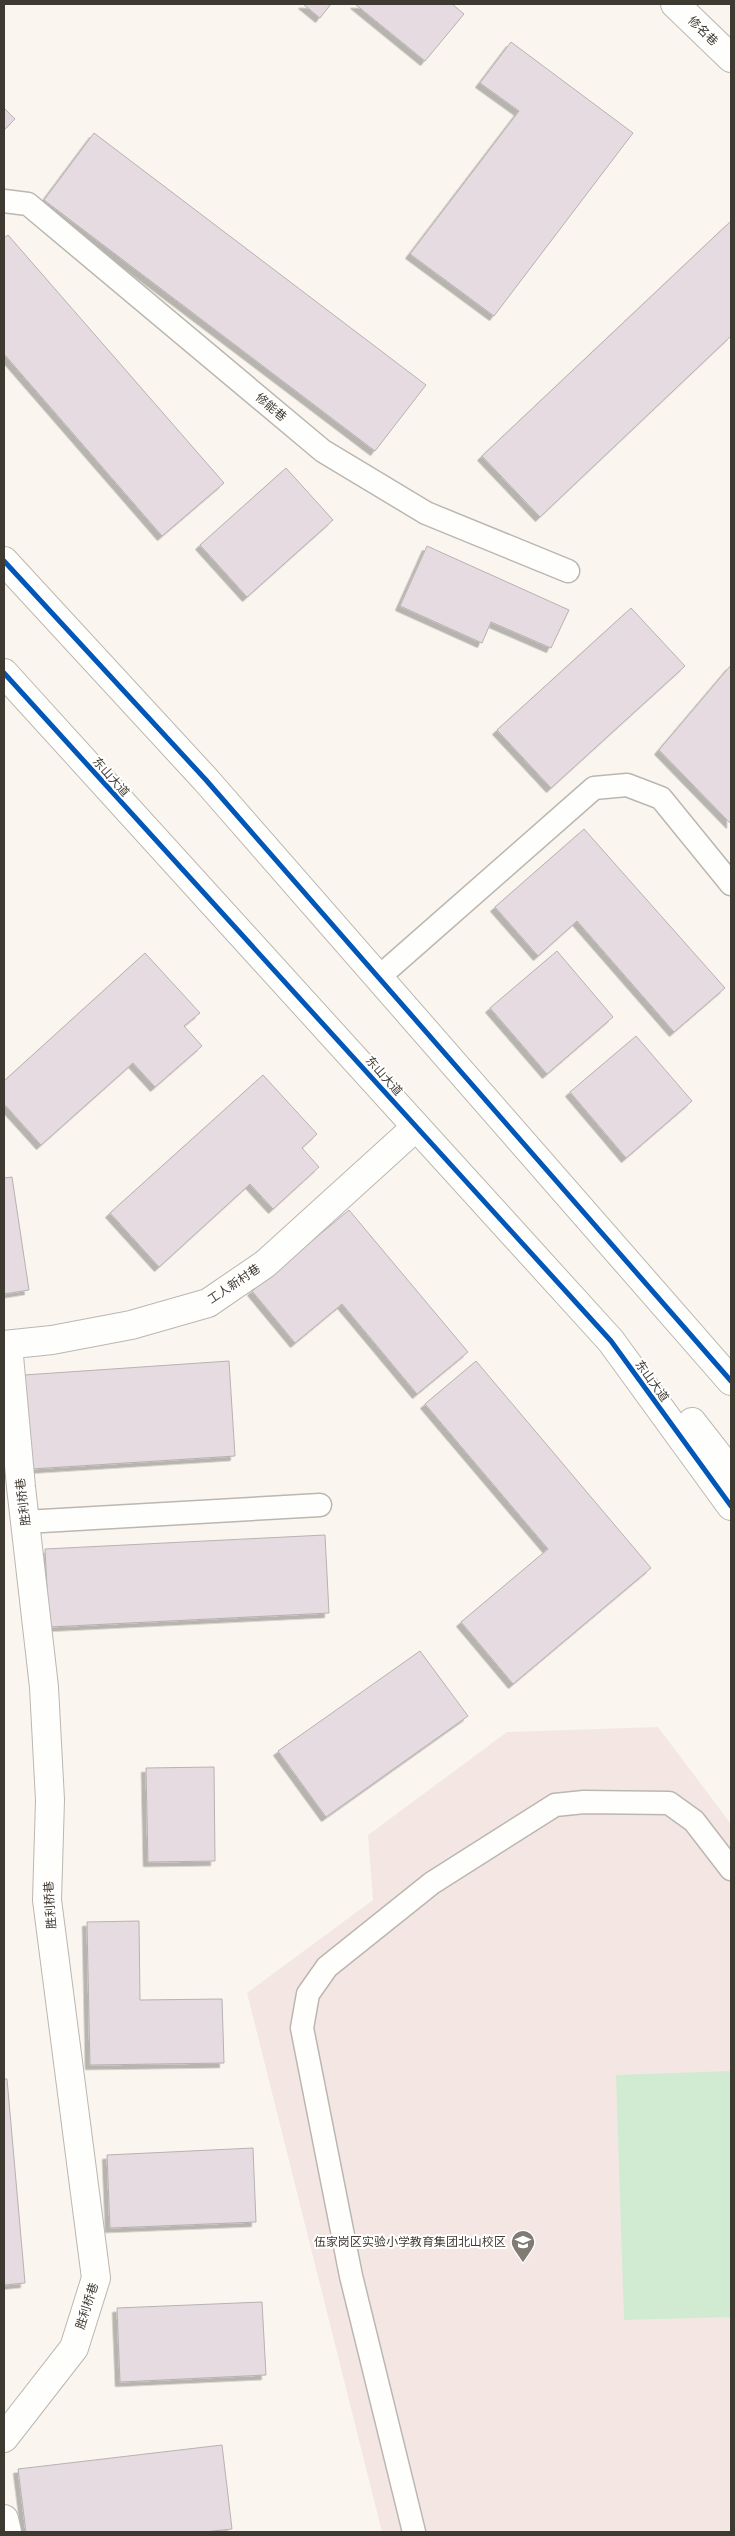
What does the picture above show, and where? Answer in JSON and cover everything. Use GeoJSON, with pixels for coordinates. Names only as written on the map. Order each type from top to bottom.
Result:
{"type":"FeatureCollection","features":[{"type":"Feature","properties":{"kind":"main road","name":"修名巷"},"geometry":{"type":"LineString","coordinates":[[675,4],[731,58]]}},
{"type":"Feature","properties":{"kind":"main road"},"geometry":{"type":"LineString","coordinates":[[4,561],[206,780],[731,1381]]}},
{"type":"Feature","properties":{"kind":"main road","name":"东山大道"},"geometry":{"type":"LineString","coordinates":[[4,673],[611,1341],[731,1506]]}},
{"type":"Feature","properties":{"kind":"main road","name":"工人新村巷"},"geometry":{"type":"LineString","coordinates":[[6,1345],[52,1340],[131,1325],[208,1303],[265,1264],[416,1127]]}},
{"type":"Feature","properties":{"kind":"main road"},"geometry":{"type":"LineString","coordinates":[[664,1304],[731,1394]]}},
{"type":"Feature","properties":{"kind":"main road"},"geometry":{"type":"LineString","coordinates":[[611,1341],[644,1360],[731,1472]]}},
{"type":"Feature","properties":{"kind":"main road","name":"胜利桥巷"},"geometry":{"type":"LineString","coordinates":[[4,2438],[74,2348],[96,2278],[47,1900],[50,1800],[44,1687],[6,1345]]}},
{"type":"Feature","properties":{"kind":"main road"},"geometry":{"type":"LineString","coordinates":[[4,2519],[6,2532]]}},
{"type":"Feature","properties":{"kind":"lane","name":"修能巷"},"geometry":{"type":"LineString","coordinates":[[4,201],[28,204],[323,451],[426,514],[568,571]]}},
{"type":"Feature","properties":{"kind":"lane"},"geometry":{"type":"LineString","coordinates":[[379,977],[594,788],[627,785],[661,798],[731,884]]}},
{"type":"Feature","properties":{"kind":"lane"},"geometry":{"type":"LineString","coordinates":[[25,1522],[320,1505]]}},
{"type":"Feature","properties":{"kind":"lane"},"geometry":{"type":"LineString","coordinates":[[414,2532],[351,2276],[302,2028],[308,1994],[327,1967],[432,1883],[555,1805],[584,1802],[669,1803],[694,1820],[731,1869]]}},
{"type":"Feature","properties":{"kind":"shaded area","name":"伍家岗区实验小学教育集团北山校区"},"geometry":{"type":"Polygon","coordinates":[[[658,1727],[731,1824],[731,2532],[382,2532],[247,1993],[373,1900],[368,1835],[507,1732],[658,1727]]]}},
{"type":"Feature","properties":{"kind":"green space"},"geometry":{"type":"Polygon","coordinates":[[[731,2071],[731,2317],[624,2320],[616,2075],[731,2071]]]}},
{"type":"Feature","properties":{"kind":"building"},"geometry":{"type":"Polygon","coordinates":[[[303,4],[331,4],[320,18],[303,4]]]}},
{"type":"Feature","properties":{"kind":"building"},"geometry":{"type":"Polygon","coordinates":[[[355,4],[452,4],[464,14],[425,61],[355,4]]]}},
{"type":"Feature","properties":{"kind":"building"},"geometry":{"type":"Polygon","coordinates":[[[511,42],[633,133],[494,316],[410,254],[519,111],[480,83],[511,42]]]}},
{"type":"Feature","properties":{"kind":"building"},"geometry":{"type":"Polygon","coordinates":[[[4,108],[15,119],[4,130],[4,108]]]}},
{"type":"Feature","properties":{"kind":"building"},"geometry":{"type":"Polygon","coordinates":[[[94,133],[426,385],[375,451],[44,200],[94,133]]]}},
{"type":"Feature","properties":{"kind":"building"},"geometry":{"type":"Polygon","coordinates":[[[731,221],[731,336],[540,517],[482,456],[731,221]]]}},
{"type":"Feature","properties":{"kind":"building"},"geometry":{"type":"Polygon","coordinates":[[[8,235],[224,483],[162,536],[4,354],[4,238],[8,235]]]}},
{"type":"Feature","properties":{"kind":"building"},"geometry":{"type":"Polygon","coordinates":[[[286,468],[333,520],[247,597],[200,545],[286,468]]]}},
{"type":"Feature","properties":{"kind":"building"},"geometry":{"type":"Polygon","coordinates":[[[427,546],[569,610],[551,648],[491,622],[482,643],[400,606],[427,546]]]}},
{"type":"Feature","properties":{"kind":"building"},"geometry":{"type":"Polygon","coordinates":[[[631,608],[685,666],[551,788],[497,730],[631,608]]]}},
{"type":"Feature","properties":{"kind":"building"},"geometry":{"type":"Polygon","coordinates":[[[731,665],[731,824],[659,750],[731,665]]]}},
{"type":"Feature","properties":{"kind":"building"},"geometry":{"type":"Polygon","coordinates":[[[584,829],[725,988],[674,1032],[577,921],[538,956],[495,907],[584,829]]]}},
{"type":"Feature","properties":{"kind":"building"},"geometry":{"type":"Polygon","coordinates":[[[557,951],[613,1017],[547,1074],[490,1008],[557,951]]]}},
{"type":"Feature","properties":{"kind":"building"},"geometry":{"type":"Polygon","coordinates":[[[145,953],[200,1013],[184,1026],[202,1046],[155,1087],[133,1063],[41,1145],[4,1104],[4,1081],[145,953]]]}},
{"type":"Feature","properties":{"kind":"building"},"geometry":{"type":"Polygon","coordinates":[[[636,1036],[692,1101],[626,1158],[570,1092],[636,1036]]]}},
{"type":"Feature","properties":{"kind":"building"},"geometry":{"type":"Polygon","coordinates":[[[263,1075],[317,1134],[302,1148],[319,1167],[273,1209],[250,1184],[159,1267],[110,1213],[263,1075]]]}},
{"type":"Feature","properties":{"kind":"building"},"geometry":{"type":"Polygon","coordinates":[[[12,1177],[29,1290],[4,1294],[4,1178],[12,1177]]]}},
{"type":"Feature","properties":{"kind":"building"},"geometry":{"type":"Polygon","coordinates":[[[349,1210],[468,1352],[417,1394],[342,1304],[295,1343],[252,1291],[349,1210]]]}},
{"type":"Feature","properties":{"kind":"building"},"geometry":{"type":"Polygon","coordinates":[[[229,1361],[235,1456],[31,1469],[24,1375],[229,1361]]]}},
{"type":"Feature","properties":{"kind":"building"},"geometry":{"type":"Polygon","coordinates":[[[476,1361],[651,1568],[513,1684],[461,1622],[548,1549],[425,1404],[476,1361]]]}},
{"type":"Feature","properties":{"kind":"building"},"geometry":{"type":"Polygon","coordinates":[[[325,1535],[329,1613],[49,1627],[45,1549],[325,1535]]]}},
{"type":"Feature","properties":{"kind":"building"},"geometry":{"type":"Polygon","coordinates":[[[420,1651],[468,1716],[326,1817],[278,1751],[420,1651]]]}},
{"type":"Feature","properties":{"kind":"building"},"geometry":{"type":"Polygon","coordinates":[[[214,1767],[215,1861],[148,1862],[146,1768],[214,1767]]]}},
{"type":"Feature","properties":{"kind":"building"},"geometry":{"type":"Polygon","coordinates":[[[139,1921],[140,2000],[222,1999],[224,2063],[90,2065],[87,1922],[139,1921]]]}},
{"type":"Feature","properties":{"kind":"building"},"geometry":{"type":"Polygon","coordinates":[[[4,2079],[7,2079],[25,2283],[4,2285],[4,2079]]]}},
{"type":"Feature","properties":{"kind":"building"},"geometry":{"type":"Polygon","coordinates":[[[253,2148],[256,2222],[110,2228],[107,2155],[253,2148]]]}},
{"type":"Feature","properties":{"kind":"building"},"geometry":{"type":"Polygon","coordinates":[[[262,2302],[266,2375],[120,2382],[117,2308],[262,2302]]]}},
{"type":"Feature","properties":{"kind":"building"},"geometry":{"type":"Polygon","coordinates":[[[222,2445],[232,2529],[204,2532],[26,2532],[18,2469],[222,2445]]]}},
{"type":"Feature","properties":{"kind":"cycle path"},"geometry":{"type":"LineString","coordinates":[[4,561],[206,780],[731,1381]]}},
{"type":"Feature","properties":{"kind":"cycle path"},"geometry":{"type":"LineString","coordinates":[[4,673],[611,1341],[731,1506]]}},
{"type":"Feature","properties":{"kind":"place","name":"伍家岗区实验小学教育集团北山校区"},"geometry":{"type":"Point","coordinates":[523,2263]}}]}
